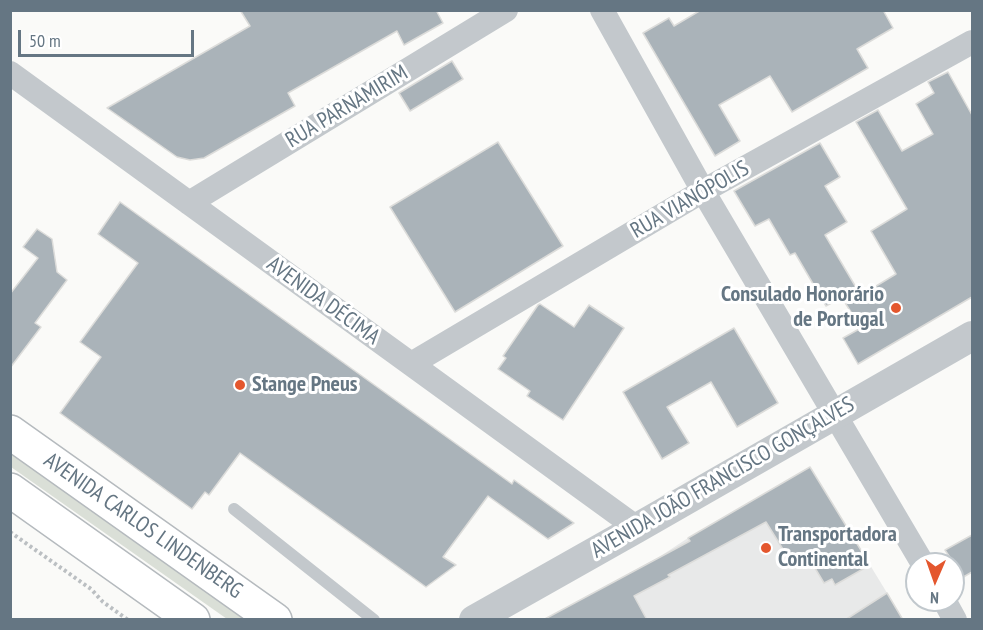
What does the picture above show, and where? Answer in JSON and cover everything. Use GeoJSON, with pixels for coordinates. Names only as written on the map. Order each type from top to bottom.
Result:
{"type":"FeatureCollection","features":[{"type":"Feature","properties":{"kind":"main road","name":"AVENIDA CARLOS LINDENBERG"},"geometry":{"type":"LineString","coordinates":[[10,432],[275,620]]}},
{"type":"Feature","properties":{"kind":"main road","name":"AVENIDA CARLOS LINDENBERG"},"geometry":{"type":"LineString","coordinates":[[10,490],[193,620]]}},
{"type":"Feature","properties":{"kind":"street","name":"RUA PARNAMIRIM"},"geometry":{"type":"LineString","coordinates":[[189,203],[506,10]]}},
{"type":"Feature","properties":{"kind":"street"},"geometry":{"type":"LineString","coordinates":[[602,10],[703,191],[916,552]]}},
{"type":"Feature","properties":{"kind":"street","name":"RUA VIANÓPOLIS"},"geometry":{"type":"LineString","coordinates":[[411,364],[703,191],[972,42]]}},
{"type":"Feature","properties":{"kind":"street","name":"AVENIDA DÉCIMA"},"geometry":{"type":"LineString","coordinates":[[10,73],[637,528]]}},
{"type":"Feature","properties":{"kind":"street","name":"AVENIDA JOÃO FRANCISCO GONÇALVES"},"geometry":{"type":"LineString","coordinates":[[474,620],[972,336]]}},
{"type":"Feature","properties":{"kind":"lane"},"geometry":{"type":"LineString","coordinates":[[234,509],[374,620]]}},
{"type":"Feature","properties":{"kind":"path"},"geometry":{"type":"LineString","coordinates":[[10,532],[91,589],[103,602],[128,620]]}},
{"type":"Feature","properties":{"kind":"shaded area"},"geometry":{"type":"Polygon","coordinates":[[[11,453],[246,619],[227,619],[11,467],[11,453]]]}},
{"type":"Feature","properties":{"kind":"shaded area","name":"Transportadora Continental"},"geometry":{"type":"Polygon","coordinates":[[[810,467],[903,619],[543,620],[659,557],[810,467]]]}},
{"type":"Feature","properties":{"kind":"building"},"geometry":{"type":"Polygon","coordinates":[[[240,10],[436,10],[443,23],[404,45],[397,31],[288,93],[295,106],[204,158],[190,160],[177,157],[107,108],[250,26],[240,10]]]}},
{"type":"Feature","properties":{"kind":"building"},"geometry":{"type":"Polygon","coordinates":[[[701,10],[883,10],[893,28],[857,49],[868,68],[792,112],[770,76],[719,105],[740,141],[715,156],[643,33],[669,18],[674,26],[701,10]]]}},
{"type":"Feature","properties":{"kind":"building"},"geometry":{"type":"Polygon","coordinates":[[[452,61],[463,79],[410,111],[399,93],[452,61]]]}},
{"type":"Feature","properties":{"kind":"building"},"geometry":{"type":"Polygon","coordinates":[[[948,72],[972,115],[972,297],[858,364],[843,338],[861,328],[844,301],[862,291],[863,294],[896,274],[871,231],[907,209],[856,122],[878,110],[902,151],[933,134],[916,104],[934,93],[928,82],[948,72]]]}},
{"type":"Feature","properties":{"kind":"building"},"geometry":{"type":"Polygon","coordinates":[[[498,142],[563,246],[455,312],[390,207],[498,142]]]}},
{"type":"Feature","properties":{"kind":"building"},"geometry":{"type":"Polygon","coordinates":[[[820,143],[840,177],[825,186],[847,222],[825,235],[857,289],[826,306],[795,253],[790,255],[769,219],[755,226],[734,191],[820,143]]]}},
{"type":"Feature","properties":{"kind":"building"},"geometry":{"type":"Polygon","coordinates":[[[120,202],[512,484],[514,480],[574,523],[548,539],[488,496],[443,557],[456,565],[426,587],[240,453],[209,495],[205,492],[192,509],[60,413],[101,357],[80,342],[138,263],[98,234],[120,202]]]}},
{"type":"Feature","properties":{"kind":"building"},"geometry":{"type":"Polygon","coordinates":[[[37,229],[52,239],[57,272],[67,280],[35,323],[41,327],[10,368],[10,294],[38,258],[23,247],[37,229]]]}},
{"type":"Feature","properties":{"kind":"building"},"geometry":{"type":"Polygon","coordinates":[[[540,304],[574,327],[589,305],[624,328],[563,420],[527,396],[530,391],[498,369],[506,358],[503,356],[540,304]]]}},
{"type":"Feature","properties":{"kind":"building"},"geometry":{"type":"Polygon","coordinates":[[[734,328],[778,403],[737,427],[711,382],[667,407],[689,443],[662,459],[623,392],[734,328]]]}},
{"type":"Feature","properties":{"kind":"building"},"geometry":{"type":"Polygon","coordinates":[[[810,467],[870,565],[835,585],[832,579],[824,583],[809,558],[794,567],[766,522],[634,596],[647,620],[543,620],[690,541],[688,538],[810,467]]]}},
{"type":"Feature","properties":{"kind":"building"},"geometry":{"type":"Polygon","coordinates":[[[972,535],[972,572],[965,576],[965,552],[946,552],[945,550],[972,535]]]}},
{"type":"Feature","properties":{"kind":"building"},"geometry":{"type":"Polygon","coordinates":[[[887,593],[903,620],[845,620],[887,593]]]}},
{"type":"Feature","properties":{"kind":"place","name":"Consulado Honorário de Portugal"},"geometry":{"type":"Point","coordinates":[896,308]}},
{"type":"Feature","properties":{"kind":"place","name":"Stange Pneus"},"geometry":{"type":"Point","coordinates":[240,385]}},
{"type":"Feature","properties":{"kind":"place","name":"Transportadora Continental"},"geometry":{"type":"Point","coordinates":[766,548]}}]}
